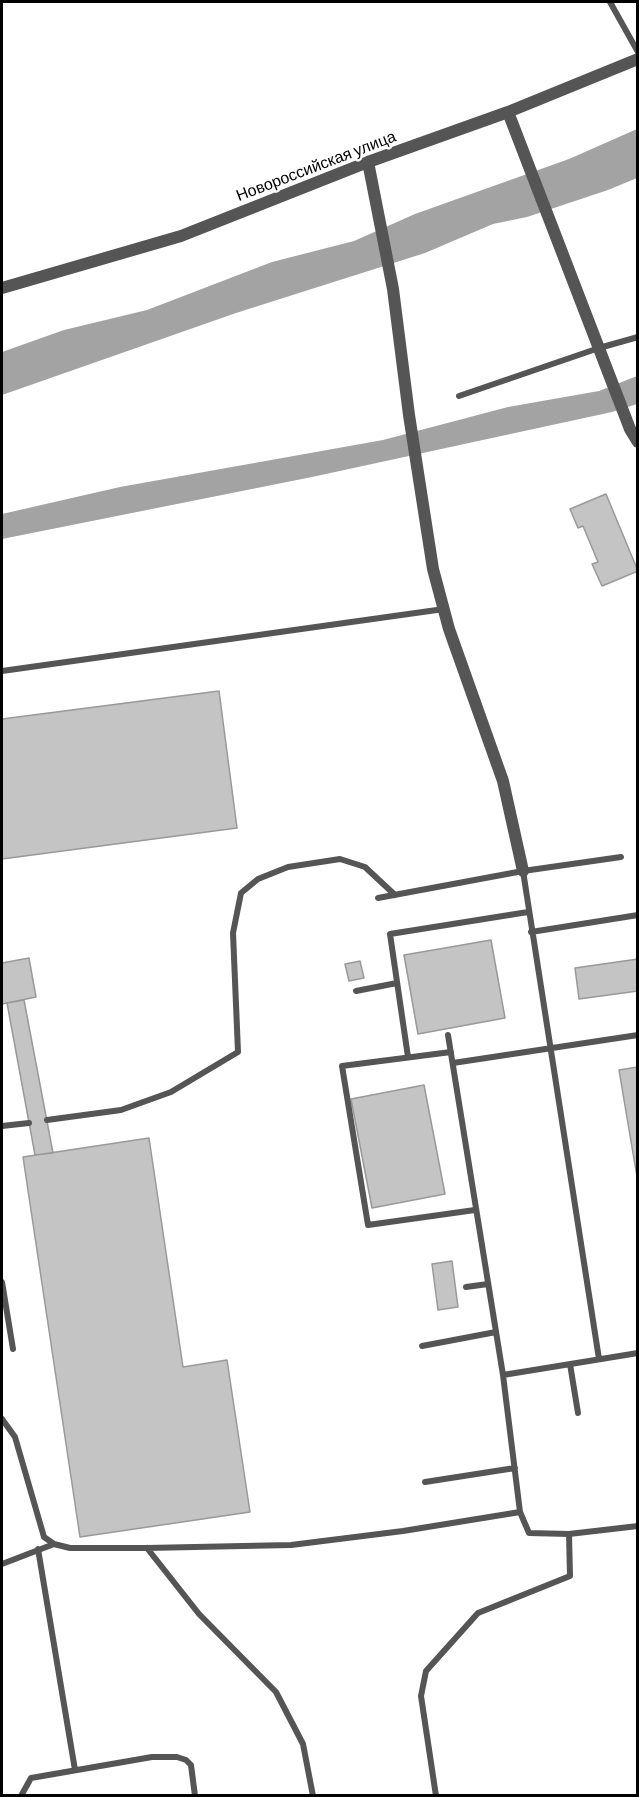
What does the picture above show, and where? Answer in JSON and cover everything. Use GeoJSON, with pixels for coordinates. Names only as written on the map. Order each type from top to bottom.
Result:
{"type":"FeatureCollection","features":[{"type":"Feature","properties":{"kind":"street","name":"Новороссийская улица"},"geometry":{"type":"LineString","coordinates":[[2,288],[181,236],[368,162],[508,112],[638,59]]}},
{"type":"Feature","properties":{"kind":"street"},"geometry":{"type":"LineString","coordinates":[[508,112],[630,429],[638,442]]}},
{"type":"Feature","properties":{"kind":"street"},"geometry":{"type":"LineString","coordinates":[[368,162],[393,289],[409,415],[433,569],[444,609],[503,781],[523,871]]}},
{"type":"Feature","properties":{"kind":"lane"},"geometry":{"type":"LineString","coordinates":[[610,2],[638,52]]}},
{"type":"Feature","properties":{"kind":"lane"},"geometry":{"type":"LineString","coordinates":[[459,396],[638,337]]}},
{"type":"Feature","properties":{"kind":"lane"},"geometry":{"type":"LineString","coordinates":[[2,671],[444,609]]}},
{"type":"Feature","properties":{"kind":"lane"},"geometry":{"type":"LineString","coordinates":[[378,898],[523,871],[621,857]]}},
{"type":"Feature","properties":{"kind":"lane"},"geometry":{"type":"LineString","coordinates":[[47,1120],[122,1110],[151,1100],[171,1092],[238,1052],[233,933],[241,893],[258,879],[288,867],[340,859],[365,867],[395,895]]}},
{"type":"Feature","properties":{"kind":"lane"},"geometry":{"type":"LineString","coordinates":[[523,871],[599,1359]]}},
{"type":"Feature","properties":{"kind":"lane"},"geometry":{"type":"LineString","coordinates":[[408,1057],[390,934],[528,912]]}},
{"type":"Feature","properties":{"kind":"lane"},"geometry":{"type":"LineString","coordinates":[[531,932],[638,915]]}},
{"type":"Feature","properties":{"kind":"lane"},"geometry":{"type":"LineString","coordinates":[[356,991],[398,983]]}},
{"type":"Feature","properties":{"kind":"lane"},"geometry":{"type":"LineString","coordinates":[[448,1035],[503,1375],[520,1512],[529,1533],[569,1534],[638,1526]]}},
{"type":"Feature","properties":{"kind":"lane"},"geometry":{"type":"LineString","coordinates":[[453,1063],[638,1035]]}},
{"type":"Feature","properties":{"kind":"lane"},"geometry":{"type":"LineString","coordinates":[[451,1052],[342,1066],[368,1225],[475,1210]]}},
{"type":"Feature","properties":{"kind":"lane"},"geometry":{"type":"LineString","coordinates":[[2,1126],[29,1123]]}},
{"type":"Feature","properties":{"kind":"lane"},"geometry":{"type":"LineString","coordinates":[[2,1282],[13,1349]]}},
{"type":"Feature","properties":{"kind":"lane"},"geometry":{"type":"LineString","coordinates":[[466,1287],[488,1284]]}},
{"type":"Feature","properties":{"kind":"lane"},"geometry":{"type":"LineString","coordinates":[[422,1346],[496,1332]]}},
{"type":"Feature","properties":{"kind":"lane"},"geometry":{"type":"LineString","coordinates":[[503,1375],[638,1353]]}},
{"type":"Feature","properties":{"kind":"lane"},"geometry":{"type":"LineString","coordinates":[[570,1364],[578,1413]]}},
{"type":"Feature","properties":{"kind":"lane"},"geometry":{"type":"LineString","coordinates":[[2,1419],[15,1437],[44,1537],[54,1544],[70,1548],[291,1545],[403,1531],[520,1512]]}},
{"type":"Feature","properties":{"kind":"lane"},"geometry":{"type":"LineString","coordinates":[[425,1482],[515,1468]]}},
{"type":"Feature","properties":{"kind":"lane"},"geometry":{"type":"LineString","coordinates":[[436,1796],[421,1696],[426,1671],[478,1613],[570,1576],[569,1534]]}},
{"type":"Feature","properties":{"kind":"lane"},"geometry":{"type":"LineString","coordinates":[[2,1564],[54,1544]]}},
{"type":"Feature","properties":{"kind":"lane"},"geometry":{"type":"LineString","coordinates":[[147,1548],[199,1614],[276,1692],[303,1744],[313,1796]]}},
{"type":"Feature","properties":{"kind":"lane"},"geometry":{"type":"LineString","coordinates":[[38,1549],[75,1770]]}},
{"type":"Feature","properties":{"kind":"lane"},"geometry":{"type":"LineString","coordinates":[[21,1796],[31,1778],[152,1757],[177,1757],[186,1760],[191,1765],[195,1796]]}},
{"type":"Feature","properties":{"kind":"shaded area"},"geometry":{"type":"Polygon","coordinates":[[[637,129],[637,178],[527,217],[493,224],[425,253],[236,313],[2,395],[2,352],[64,330],[147,310],[272,262],[354,241],[415,214],[569,159],[637,129]]]}},
{"type":"Feature","properties":{"kind":"shaded area"},"geometry":{"type":"Polygon","coordinates":[[[637,376],[637,404],[612,412],[312,477],[2,539],[2,514],[120,487],[383,440],[508,407],[599,391],[637,376]]]}},
{"type":"Feature","properties":{"kind":"building"},"geometry":{"type":"Polygon","coordinates":[[[606,494],[638,571],[602,586],[592,564],[598,562],[583,526],[578,528],[570,509],[606,494]]]}},
{"type":"Feature","properties":{"kind":"building"},"geometry":{"type":"Polygon","coordinates":[[[219,691],[237,828],[2,859],[2,719],[219,691]]]}},
{"type":"Feature","properties":{"kind":"building"},"geometry":{"type":"Polygon","coordinates":[[[491,940],[505,1018],[418,1034],[404,955],[491,940]]]}},
{"type":"Feature","properties":{"kind":"building"},"geometry":{"type":"Polygon","coordinates":[[[29,958],[36,997],[2,1004],[2,963],[29,958]]]}},
{"type":"Feature","properties":{"kind":"building"},"geometry":{"type":"Polygon","coordinates":[[[638,959],[638,991],[579,999],[575,968],[638,959]]]}},
{"type":"Feature","properties":{"kind":"building"},"geometry":{"type":"Polygon","coordinates":[[[360,961],[364,978],[349,981],[345,964],[360,961]]]}},
{"type":"Feature","properties":{"kind":"building"},"geometry":{"type":"Polygon","coordinates":[[[24,1000],[53,1153],[35,1155],[7,1003],[24,1000]]]}},
{"type":"Feature","properties":{"kind":"building"},"geometry":{"type":"Polygon","coordinates":[[[638,1067],[638,1183],[619,1070],[638,1067]]]}},
{"type":"Feature","properties":{"kind":"building"},"geometry":{"type":"Polygon","coordinates":[[[424,1085],[445,1194],[372,1208],[351,1099],[424,1085]]]}},
{"type":"Feature","properties":{"kind":"building"},"geometry":{"type":"Polygon","coordinates":[[[149,1138],[183,1367],[227,1360],[250,1512],[80,1537],[23,1157],[149,1138]]]}},
{"type":"Feature","properties":{"kind":"building"},"geometry":{"type":"Polygon","coordinates":[[[452,1261],[458,1307],[438,1310],[432,1264],[452,1261]]]}}]}
